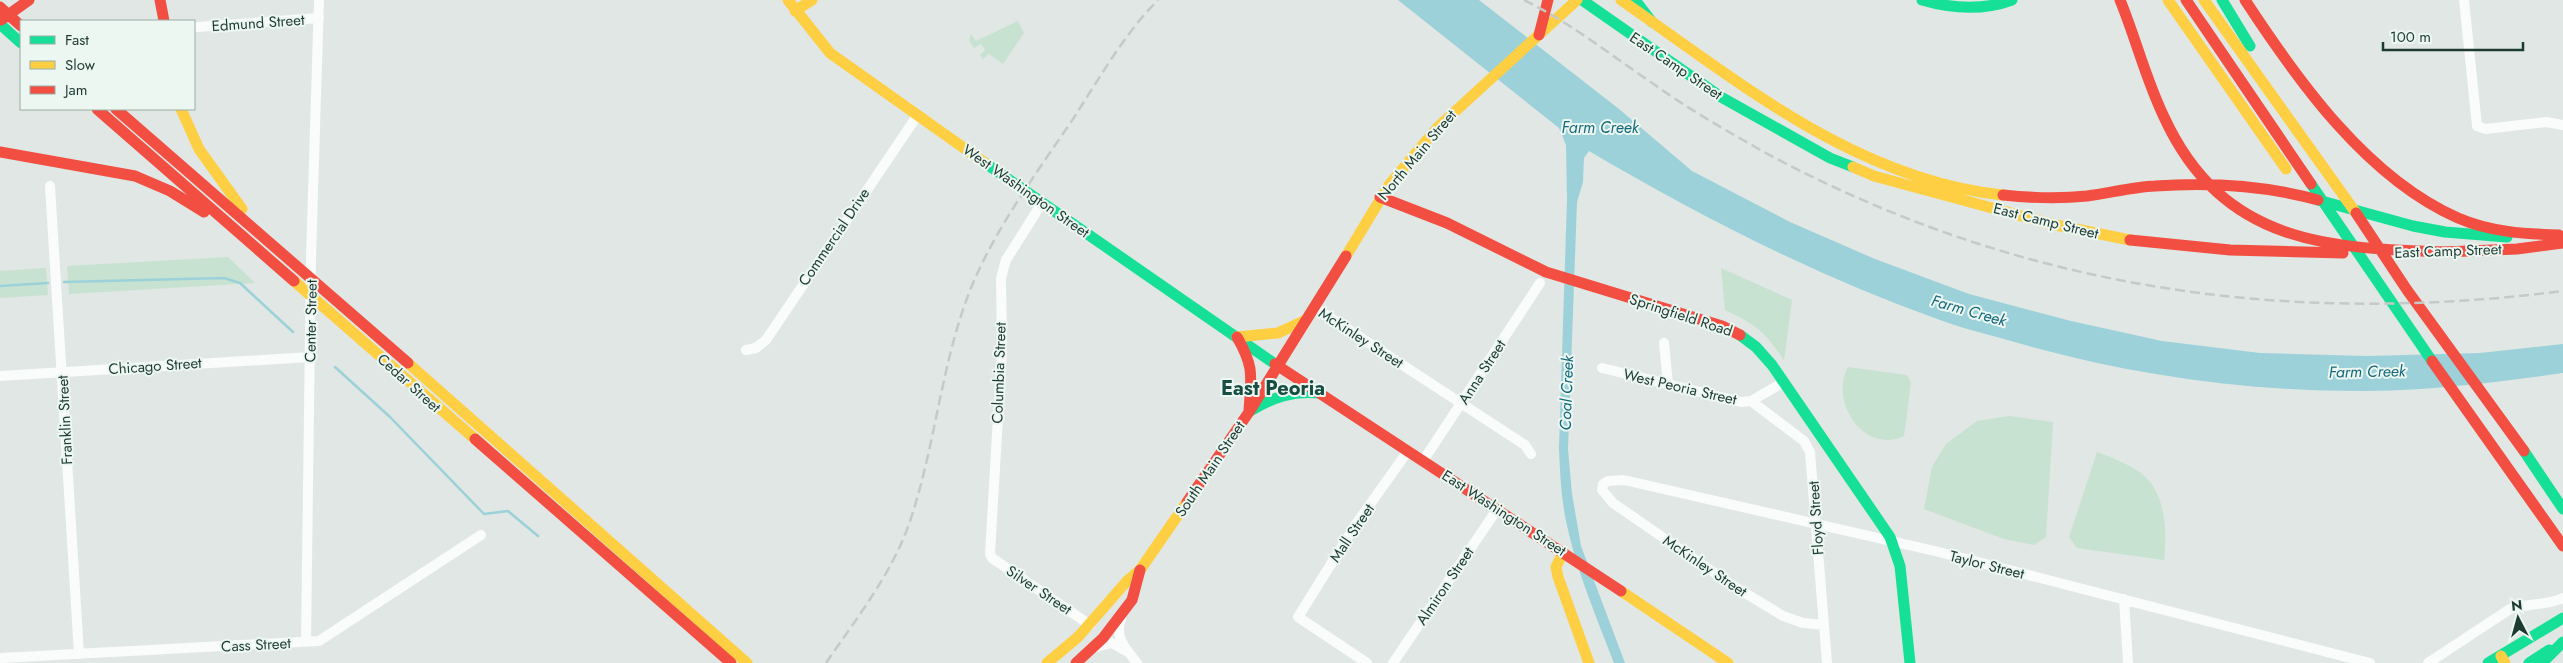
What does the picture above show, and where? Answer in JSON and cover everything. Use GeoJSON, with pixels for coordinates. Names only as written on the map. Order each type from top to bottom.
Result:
{"type":"FeatureCollection","features":[{"type":"Feature","properties":{"kind":"main road"},"geometry":{"type":"LineString","coordinates":[[20,42],[3,26],[29,0]]}},
{"type":"Feature","properties":{"kind":"main road"},"geometry":{"type":"LineString","coordinates":[[160,0],[164,20]]}},
{"type":"Feature","properties":{"kind":"main road","name":"West Washington Street"},"geometry":{"type":"LineString","coordinates":[[788,0],[830,53],[1042,203],[1278,366]]}},
{"type":"Feature","properties":{"kind":"main road"},"geometry":{"type":"LineString","coordinates":[[795,11],[812,0]]}},
{"type":"Feature","properties":{"kind":"main road"},"geometry":{"type":"LineString","coordinates":[[1539,35],[1548,0]]}},
{"type":"Feature","properties":{"kind":"main road","name":"North Main Street"},"geometry":{"type":"LineString","coordinates":[[1278,366],[1380,197],[1438,127],[1577,0]]}},
{"type":"Feature","properties":{"kind":"main road","name":"East Camp Street"},"geometry":{"type":"LineString","coordinates":[[1582,0],[1677,68],[1761,120],[1830,158],[1900,184],[2090,233],[2174,246],[2230,250],[2357,253],[2517,249],[2562,236]]}},
{"type":"Feature","properties":{"kind":"main road","name":"East Camp Street"},"geometry":{"type":"LineString","coordinates":[[1621,0],[1780,108],[1845,148],[1905,174],[1949,186],[2013,198],[2036,199],[2085,196],[2154,186],[2234,184],[2271,188],[2316,198],[2394,221],[2445,232],[2499,237],[2562,236]]}},
{"type":"Feature","properties":{"kind":"main road"},"geometry":{"type":"LineString","coordinates":[[1635,0],[1652,22]]}},
{"type":"Feature","properties":{"kind":"main road"},"geometry":{"type":"LineString","coordinates":[[1922,0],[1938,5],[1969,9],[1994,6],[2012,0]]}},
{"type":"Feature","properties":{"kind":"main road"},"geometry":{"type":"LineString","coordinates":[[2120,0],[2165,119],[2179,146],[2197,172],[2221,197],[2263,226],[2311,242],[2383,250],[2453,252]]}},
{"type":"Feature","properties":{"kind":"main road"},"geometry":{"type":"LineString","coordinates":[[2168,0],[2369,287],[2442,383],[2480,428],[2563,546]]}},
{"type":"Feature","properties":{"kind":"main road"},"geometry":{"type":"LineString","coordinates":[[2186,0],[2467,412]]}},
{"type":"Feature","properties":{"kind":"main road"},"geometry":{"type":"LineString","coordinates":[[2204,0],[2336,183],[2407,290],[2507,426],[2563,508]]}},
{"type":"Feature","properties":{"kind":"main road"},"geometry":{"type":"LineString","coordinates":[[2222,0],[2269,78],[2278,105]]}},
{"type":"Feature","properties":{"kind":"main road"},"geometry":{"type":"LineString","coordinates":[[2245,0],[2281,52],[2323,106],[2368,154],[2409,190],[2442,210],[2476,224],[2515,233],[2562,236]]}},
{"type":"Feature","properties":{"kind":"main road"},"geometry":{"type":"LineString","coordinates":[[0,8],[20,25]]}},
{"type":"Feature","properties":{"kind":"main road","name":"Cedar Street"},"geometry":{"type":"LineString","coordinates":[[98,110],[286,272],[591,541],[728,657]]}},
{"type":"Feature","properties":{"kind":"main road","name":"Cedar Street"},"geometry":{"type":"LineString","coordinates":[[117,110],[599,531],[728,657]]}},
{"type":"Feature","properties":{"kind":"main road"},"geometry":{"type":"LineString","coordinates":[[182,110],[194,140],[206,161],[248,216],[283,253]]}},
{"type":"Feature","properties":{"kind":"main road"},"geometry":{"type":"LineString","coordinates":[[0,152],[122,172],[154,182],[253,244]]}},
{"type":"Feature","properties":{"kind":"main road","name":"Springfield Road"},"geometry":{"type":"LineString","coordinates":[[1380,197],[1448,223],[1526,263],[1563,278],[1733,330],[1755,345],[1784,382],[1892,541],[1900,566],[1910,663]]}},
{"type":"Feature","properties":{"kind":"main road"},"geometry":{"type":"LineString","coordinates":[[1249,412],[1251,368],[1249,358],[1237,337],[1278,333],[1306,320]]}},
{"type":"Feature","properties":{"kind":"main road","name":"East Washington Street"},"geometry":{"type":"LineString","coordinates":[[1278,366],[1498,508],[1728,663]]}},
{"type":"Feature","properties":{"kind":"main road","name":"South Main Street"},"geometry":{"type":"LineString","coordinates":[[1046,663],[1090,625],[1127,581],[1140,570],[1249,412],[1278,366]]}},
{"type":"Feature","properties":{"kind":"main road"},"geometry":{"type":"LineString","coordinates":[[1249,412],[1264,402],[1288,394],[1319,393]]}},
{"type":"Feature","properties":{"kind":"main road"},"geometry":{"type":"LineString","coordinates":[[1564,552],[1556,567],[1558,577],[1589,663]]}},
{"type":"Feature","properties":{"kind":"main road","name":"South Main Street"},"geometry":{"type":"LineString","coordinates":[[1076,663],[1087,653],[1132,600],[1140,570]]}},
{"type":"Feature","properties":{"kind":"main road"},"geometry":{"type":"LineString","coordinates":[[2488,663],[2503,659],[2563,618]]}},
{"type":"Feature","properties":{"kind":"main road"},"geometry":{"type":"LineString","coordinates":[[2529,663],[2563,642]]}},
{"type":"Feature","properties":{"kind":"main road"},"geometry":{"type":"LineString","coordinates":[[2542,663],[2563,642]]}},
{"type":"Feature","properties":{"kind":"main road"},"geometry":{"type":"LineString","coordinates":[[728,657],[749,663]]}},
{"type":"Feature","properties":{"kind":"street","name":"Center Street"},"geometry":{"type":"LineString","coordinates":[[306,642],[310,357],[319,0]]}},
{"type":"Feature","properties":{"kind":"street"},"geometry":{"type":"LineString","coordinates":[[2464,0],[2477,126],[2486,129],[2546,122],[2563,126]]}},
{"type":"Feature","properties":{"kind":"street","name":"Edmund Street"},"geometry":{"type":"LineString","coordinates":[[198,27],[319,18]]}},
{"type":"Feature","properties":{"kind":"street","name":"Commercial Drive"},"geometry":{"type":"LineString","coordinates":[[746,350],[756,348],[766,340],[918,116]]}},
{"type":"Feature","properties":{"kind":"street","name":"Franklin Street"},"geometry":{"type":"LineString","coordinates":[[50,186],[79,654]]}},
{"type":"Feature","properties":{"kind":"street","name":"Columbia Street"},"geometry":{"type":"LineString","coordinates":[[990,554],[1002,348],[1001,278],[1006,260],[1042,203]]}},
{"type":"Feature","properties":{"kind":"street","name":"Anna Street"},"geometry":{"type":"LineString","coordinates":[[1423,461],[1540,283]]}},
{"type":"Feature","properties":{"kind":"street","name":"McKinley Street"},"geometry":{"type":"LineString","coordinates":[[1314,307],[1525,445],[1531,454]]}},
{"type":"Feature","properties":{"kind":"street"},"geometry":{"type":"LineString","coordinates":[[1664,343],[1668,384]]}},
{"type":"Feature","properties":{"kind":"street","name":"Chicago Street"},"geometry":{"type":"LineString","coordinates":[[0,376],[310,357]]}},
{"type":"Feature","properties":{"kind":"street","name":"West Peoria Street"},"geometry":{"type":"LineString","coordinates":[[1602,368],[1741,402],[1751,400],[1784,382]]}},
{"type":"Feature","properties":{"kind":"street","name":"Floyd Street"},"geometry":{"type":"LineString","coordinates":[[1751,400],[1785,425],[1808,447],[1812,461],[1828,663]]}},
{"type":"Feature","properties":{"kind":"street","name":"Mall Street"},"geometry":{"type":"LineString","coordinates":[[1368,663],[1298,617],[1356,524],[1408,451]]}},
{"type":"Feature","properties":{"kind":"street","name":"Taylor Street"},"geometry":{"type":"LineString","coordinates":[[1602,484],[1608,480],[1624,480],[1816,523],[2370,663]]}},
{"type":"Feature","properties":{"kind":"street","name":"McKinley Street"},"geometry":{"type":"LineString","coordinates":[[1602,484],[1602,490],[1613,503],[1740,590],[1783,616],[1803,623],[1824,625]]}},
{"type":"Feature","properties":{"kind":"street","name":"Almiron Street"},"geometry":{"type":"LineString","coordinates":[[1393,663],[1498,508]]}},
{"type":"Feature","properties":{"kind":"street","name":"Cass Street"},"geometry":{"type":"LineString","coordinates":[[0,658],[306,642],[325,638],[481,535]]}},
{"type":"Feature","properties":{"kind":"street","name":"Silver Street"},"geometry":{"type":"LineString","coordinates":[[990,554],[992,558],[1090,625]]}},
{"type":"Feature","properties":{"kind":"street"},"geometry":{"type":"LineString","coordinates":[[2428,663],[2510,609],[2519,606],[2549,603],[2563,598]]}},
{"type":"Feature","properties":{"kind":"street"},"geometry":{"type":"LineString","coordinates":[[2124,600],[2128,663]]}},
{"type":"Feature","properties":{"kind":"street"},"geometry":{"type":"LineString","coordinates":[[1124,611],[1119,624],[1119,637],[1134,660]]}},
{"type":"Feature","properties":{"kind":"street"},"geometry":{"type":"LineString","coordinates":[[1087,653],[1098,646],[1112,643],[1119,645],[1134,660]]}},
{"type":"Feature","properties":{"kind":"green space"},"geometry":{"type":"Polygon","coordinates":[[[1018,21],[1024,33],[1003,64],[989,54],[983,59],[980,55],[985,50],[981,44],[974,48],[969,41],[971,34],[976,41],[1018,21]]]}},
{"type":"Feature","properties":{"kind":"green space"},"geometry":{"type":"Polygon","coordinates":[[[228,257],[255,283],[69,294],[67,266],[228,257]]]}},
{"type":"Feature","properties":{"kind":"green space"},"geometry":{"type":"Polygon","coordinates":[[[46,268],[48,295],[0,298],[0,271],[46,268]]]}},
{"type":"Feature","properties":{"kind":"green space"},"geometry":{"type":"Polygon","coordinates":[[[1721,268],[1792,300],[1784,360],[1765,335],[1745,320],[1725,310],[1721,268]]]}},
{"type":"Feature","properties":{"kind":"green space"},"geometry":{"type":"Polygon","coordinates":[[[1848,367],[1907,375],[1911,383],[1904,436],[1889,440],[1876,438],[1864,432],[1854,422],[1847,409],[1843,395],[1843,381],[1848,367]]]}},
{"type":"Feature","properties":{"kind":"green space"},"geometry":{"type":"Polygon","coordinates":[[[2009,416],[2053,422],[2046,537],[2034,545],[2004,539],[1924,509],[1932,467],[1946,444],[1977,421],[2009,416]]]}},
{"type":"Feature","properties":{"kind":"green space"},"geometry":{"type":"Polygon","coordinates":[[[2097,452],[2140,472],[2155,490],[2164,520],[2164,560],[2077,548],[2069,537],[2097,452]]]}},
{"type":"Feature","properties":{"kind":"water","name":"Farm Creek"},"geometry":{"type":"Polygon","coordinates":[[[1398,0],[1479,0],[1619,109],[1692,171],[1790,222],[1875,259],[1969,294],[2071,321],[2162,341],[2260,353],[2367,356],[2480,353],[2563,344],[2563,373],[2418,389],[2323,390],[2230,384],[2139,371],[2093,362],[1956,326],[1894,303],[1760,244],[1674,199],[1589,151],[1584,158],[1583,182],[1577,202],[1568,449],[1572,494],[1581,546],[1625,663],[1614,663],[1575,557],[1566,521],[1561,485],[1559,448],[1567,200],[1566,145],[1559,128],[1398,0]]]}},
{"type":"Feature","properties":{"kind":"waterway"},"geometry":{"type":"LineString","coordinates":[[64,282],[224,278],[240,283],[293,332]]}},
{"type":"Feature","properties":{"kind":"waterway"},"geometry":{"type":"LineString","coordinates":[[0,286],[48,283]]}},
{"type":"Feature","properties":{"kind":"waterway"},"geometry":{"type":"LineString","coordinates":[[335,367],[390,417],[484,514],[508,511],[538,536]]}},
{"type":"Feature","properties":{"kind":"railway"},"geometry":{"type":"LineString","coordinates":[[826,663],[883,579],[909,524],[925,469],[957,328],[966,301],[987,253],[1028,185],[1112,57],[1134,27],[1158,0]]}},
{"type":"Feature","properties":{"kind":"railway"},"geometry":{"type":"LineString","coordinates":[[1524,0],[1575,29],[1695,112],[1764,152],[1859,198],[1955,236],[2053,265],[2152,286],[2253,299],[2355,304],[2458,301],[2563,291]]}},
{"type":"Feature","properties":{"kind":"traffic: fast"},"geometry":{"type":"LineString","coordinates":[[1582,0],[1721,97],[1830,158],[1853,167]]}},
{"type":"Feature","properties":{"kind":"traffic: fast"},"geometry":{"type":"LineString","coordinates":[[1635,0],[1652,22]]}},
{"type":"Feature","properties":{"kind":"traffic: fast"},"geometry":{"type":"LineString","coordinates":[[1922,0],[1967,8],[1990,6],[2012,0]]}},
{"type":"Feature","properties":{"kind":"traffic: fast"},"geometry":{"type":"LineString","coordinates":[[2222,0],[2250,46]]}},
{"type":"Feature","properties":{"kind":"traffic: fast"},"geometry":{"type":"LineString","coordinates":[[0,24],[20,42]]}},
{"type":"Feature","properties":{"kind":"traffic: fast"},"geometry":{"type":"LineString","coordinates":[[985,163],[1275,364]]}},
{"type":"Feature","properties":{"kind":"traffic: fast"},"geometry":{"type":"LineString","coordinates":[[2311,184],[2432,361]]}},
{"type":"Feature","properties":{"kind":"traffic: fast"},"geometry":{"type":"LineString","coordinates":[[2318,200],[2413,226],[2445,232],[2507,237]]}},
{"type":"Feature","properties":{"kind":"traffic: fast"},"geometry":{"type":"LineString","coordinates":[[1740,335],[1756,347],[1772,365],[1890,537],[1900,566],[1910,663]]}},
{"type":"Feature","properties":{"kind":"traffic: fast"},"geometry":{"type":"LineString","coordinates":[[1250,411],[1266,402],[1283,396],[1309,392],[1319,393]]}},
{"type":"Feature","properties":{"kind":"traffic: fast"},"geometry":{"type":"LineString","coordinates":[[2524,451],[2563,509]]}},
{"type":"Feature","properties":{"kind":"traffic: fast"},"geometry":{"type":"LineString","coordinates":[[2488,663],[2563,618]]}},
{"type":"Feature","properties":{"kind":"traffic: fast"},"geometry":{"type":"LineString","coordinates":[[2542,663],[2563,642]]}},
{"type":"Feature","properties":{"kind":"traffic: fast"},"geometry":{"type":"LineString","coordinates":[[2529,663],[2549,650]]}},
{"type":"Feature","properties":{"kind":"traffic: slow"},"geometry":{"type":"LineString","coordinates":[[788,0],[830,53],[985,163]]}},
{"type":"Feature","properties":{"kind":"traffic: slow"},"geometry":{"type":"LineString","coordinates":[[795,11],[812,0]]}},
{"type":"Feature","properties":{"kind":"traffic: slow"},"geometry":{"type":"LineString","coordinates":[[1346,256],[1389,185],[1438,127],[1577,0]]}},
{"type":"Feature","properties":{"kind":"traffic: slow"},"geometry":{"type":"LineString","coordinates":[[1621,0],[1709,63],[1755,93],[1801,122],[1848,148],[1898,170],[1949,186],[2003,195]]}},
{"type":"Feature","properties":{"kind":"traffic: slow"},"geometry":{"type":"LineString","coordinates":[[2168,0],[2286,169]]}},
{"type":"Feature","properties":{"kind":"traffic: slow"},"geometry":{"type":"LineString","coordinates":[[2204,0],[2356,213]]}},
{"type":"Feature","properties":{"kind":"traffic: slow"},"geometry":{"type":"LineString","coordinates":[[181,110],[199,149],[242,209]]}},
{"type":"Feature","properties":{"kind":"traffic: slow"},"geometry":{"type":"LineString","coordinates":[[1853,167],[1874,176],[2051,224],[2130,240]]}},
{"type":"Feature","properties":{"kind":"traffic: slow"},"geometry":{"type":"LineString","coordinates":[[294,281],[475,439]]}},
{"type":"Feature","properties":{"kind":"traffic: slow"},"geometry":{"type":"LineString","coordinates":[[1237,337],[1278,333],[1306,320]]}},
{"type":"Feature","properties":{"kind":"traffic: slow"},"geometry":{"type":"LineString","coordinates":[[408,363],[747,663]]}},
{"type":"Feature","properties":{"kind":"traffic: slow"},"geometry":{"type":"LineString","coordinates":[[1047,663],[1078,637],[1127,581],[1140,570],[1187,502]]}},
{"type":"Feature","properties":{"kind":"traffic: slow"},"geometry":{"type":"LineString","coordinates":[[1563,552],[1556,567],[1558,577],[1589,663]]}},
{"type":"Feature","properties":{"kind":"traffic: slow"},"geometry":{"type":"LineString","coordinates":[[1621,591],[1728,663]]}},
{"type":"Feature","properties":{"kind":"traffic: slow"},"geometry":{"type":"LineString","coordinates":[[2501,656],[2505,663]]}},
{"type":"Feature","properties":{"kind":"traffic: jam"},"geometry":{"type":"LineString","coordinates":[[1,20],[29,0]]}},
{"type":"Feature","properties":{"kind":"traffic: jam"},"geometry":{"type":"LineString","coordinates":[[160,0],[164,20]]}},
{"type":"Feature","properties":{"kind":"traffic: jam"},"geometry":{"type":"LineString","coordinates":[[1539,35],[1548,0]]}},
{"type":"Feature","properties":{"kind":"traffic: jam"},"geometry":{"type":"LineString","coordinates":[[2120,0],[2164,117],[2188,159],[2217,192],[2249,215],[2284,231],[2323,242],[2364,248],[2453,252]]}},
{"type":"Feature","properties":{"kind":"traffic: jam"},"geometry":{"type":"LineString","coordinates":[[2186,0],[2311,184]]}},
{"type":"Feature","properties":{"kind":"traffic: jam"},"geometry":{"type":"LineString","coordinates":[[2245,0],[2288,63],[2337,124],[2365,153],[2394,178],[2425,200],[2470,223],[2508,231],[2559,235]]}},
{"type":"Feature","properties":{"kind":"traffic: jam"},"geometry":{"type":"LineString","coordinates":[[0,7],[20,25]]}},
{"type":"Feature","properties":{"kind":"traffic: jam"},"geometry":{"type":"LineString","coordinates":[[98,110],[294,281]]}},
{"type":"Feature","properties":{"kind":"traffic: jam"},"geometry":{"type":"LineString","coordinates":[[117,110],[408,363]]}},
{"type":"Feature","properties":{"kind":"traffic: jam"},"geometry":{"type":"LineString","coordinates":[[0,152],[135,176],[170,191],[204,212]]}},
{"type":"Feature","properties":{"kind":"traffic: jam"},"geometry":{"type":"LineString","coordinates":[[2003,195],[2066,198],[2147,187],[2196,184],[2257,188],[2318,200]]}},
{"type":"Feature","properties":{"kind":"traffic: jam"},"geometry":{"type":"LineString","coordinates":[[1380,197],[1447,223],[1546,272],[1722,326],[1740,335]]}},
{"type":"Feature","properties":{"kind":"traffic: jam"},"geometry":{"type":"LineString","coordinates":[[2356,213],[2407,290],[2524,451]]}},
{"type":"Feature","properties":{"kind":"traffic: jam"},"geometry":{"type":"LineString","coordinates":[[2130,240],[2230,250],[2343,253]]}},
{"type":"Feature","properties":{"kind":"traffic: jam"},"geometry":{"type":"LineString","coordinates":[[2444,252],[2517,249],[2563,243]]}},
{"type":"Feature","properties":{"kind":"traffic: jam"},"geometry":{"type":"LineString","coordinates":[[1187,502],[1249,412],[1346,256]]}},
{"type":"Feature","properties":{"kind":"traffic: jam"},"geometry":{"type":"LineString","coordinates":[[1237,337],[1249,365],[1249,411]]}},
{"type":"Feature","properties":{"kind":"traffic: jam"},"geometry":{"type":"LineString","coordinates":[[2432,361],[2563,546]]}},
{"type":"Feature","properties":{"kind":"traffic: jam"},"geometry":{"type":"LineString","coordinates":[[1275,364],[1621,591]]}},
{"type":"Feature","properties":{"kind":"traffic: jam"},"geometry":{"type":"LineString","coordinates":[[475,439],[731,663]]}},
{"type":"Feature","properties":{"kind":"traffic: jam"},"geometry":{"type":"LineString","coordinates":[[1076,663],[1103,638],[1132,600],[1140,570]]}},
{"type":"Feature","properties":{"kind":"district","name":"East Peoria"},"geometry":{"type":"Point","coordinates":[1273,388]}},
{"type":"Feature","properties":{"kind":"water label","name":"Coal Creek"},"geometry":{"type":"Point","coordinates":[1566,393]}}]}
